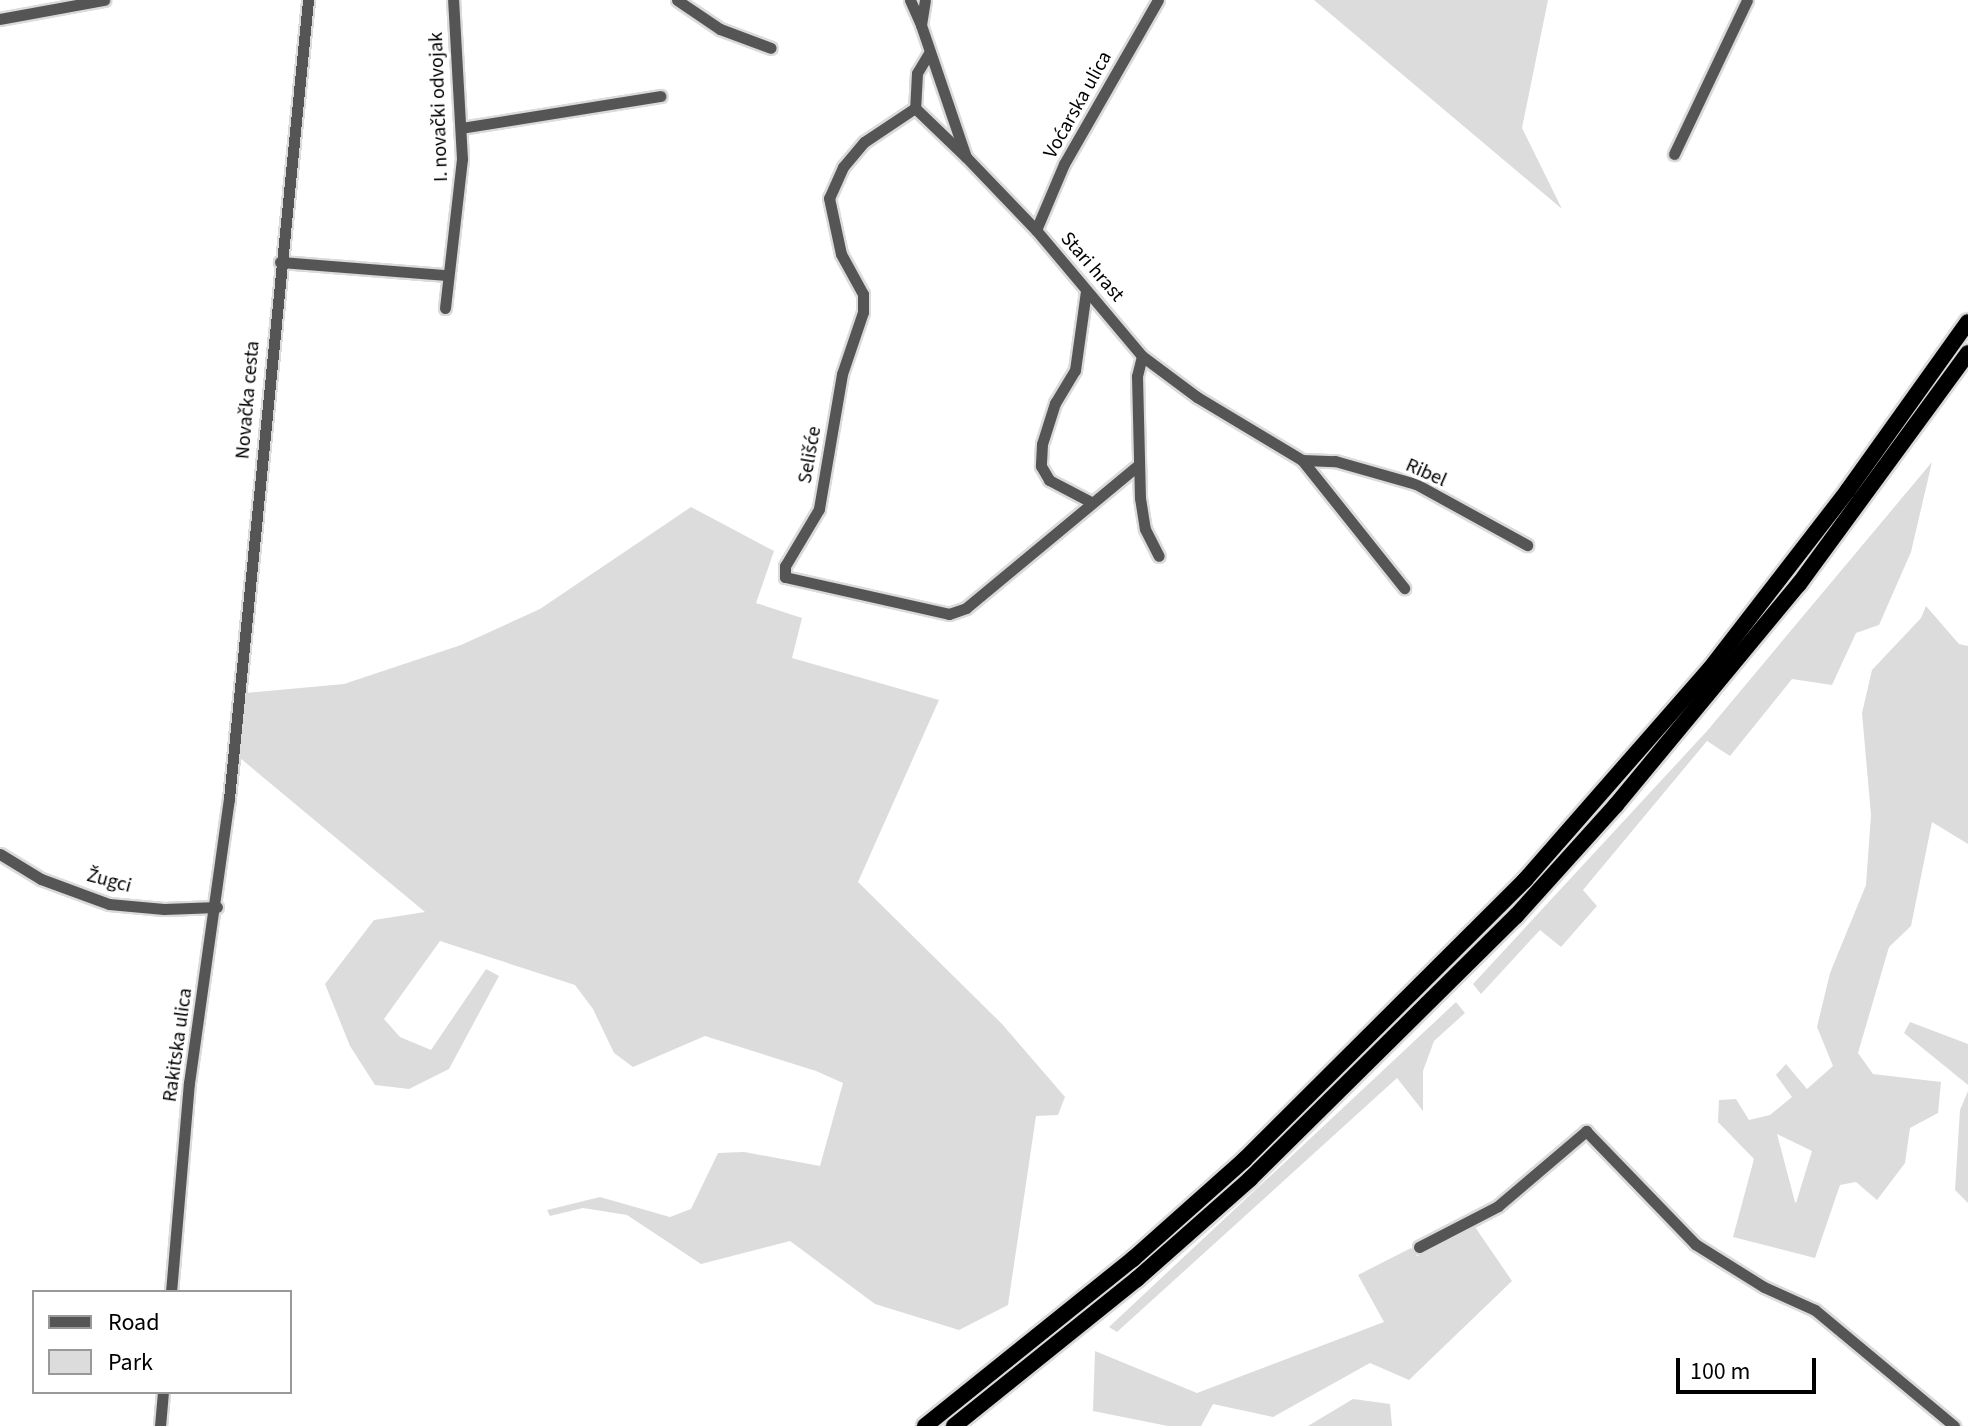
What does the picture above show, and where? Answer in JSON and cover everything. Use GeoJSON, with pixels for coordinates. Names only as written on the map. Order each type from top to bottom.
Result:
{"type":"FeatureCollection","features":[{"type":"Feature","properties":{"kind":"highway"},"geometry":{"type":"LineString","coordinates":[[925,1426],[1133,1259],[1244,1160],[1525,880],[1709,670],[1848,490],[1968,322]]}},
{"type":"Feature","properties":{"kind":"highway"},"geometry":{"type":"LineString","coordinates":[[954,1426],[1137,1279],[1250,1179],[1516,916],[1616,805],[1789,596],[1968,353]]}},
{"type":"Feature","properties":{"kind":"street"},"geometry":{"type":"LineString","coordinates":[[0,19],[104,0]]}},
{"type":"Feature","properties":{"kind":"street","name":"Novačka cesta"},"geometry":{"type":"LineString","coordinates":[[228,805],[308,0]]}},
{"type":"Feature","properties":{"kind":"street","name":"I. novački odvojak"},"geometry":{"type":"LineString","coordinates":[[445,308],[460,194],[461,128],[453,0]]}},
{"type":"Feature","properties":{"kind":"street"},"geometry":{"type":"LineString","coordinates":[[677,0],[720,29],[771,48]]}},
{"type":"Feature","properties":{"kind":"street","name":"Stari hrast"},"geometry":{"type":"LineString","coordinates":[[910,0],[966,157],[1036,230],[1142,356]]}},
{"type":"Feature","properties":{"kind":"street","name":"Stari hrast"},"geometry":{"type":"LineString","coordinates":[[921,25],[925,0]]}},
{"type":"Feature","properties":{"kind":"street","name":"Voćarska ulica"},"geometry":{"type":"LineString","coordinates":[[1036,230],[1064,164],[1158,0]]}},
{"type":"Feature","properties":{"kind":"street"},"geometry":{"type":"LineString","coordinates":[[1674,154],[1747,0]]}},
{"type":"Feature","properties":{"kind":"street"},"geometry":{"type":"LineString","coordinates":[[929,53],[917,73],[915,108],[966,157]]}},
{"type":"Feature","properties":{"kind":"street"},"geometry":{"type":"LineString","coordinates":[[461,128],[660,96]]}},
{"type":"Feature","properties":{"kind":"street","name":"Selišće"},"geometry":{"type":"LineString","coordinates":[[915,108],[864,142],[843,167],[829,198],[841,254],[863,294],[863,312],[842,374],[819,509],[785,566],[785,577],[949,614],[966,608],[1089,501]]}},
{"type":"Feature","properties":{"kind":"street"},"geometry":{"type":"LineString","coordinates":[[280,262],[447,275]]}},
{"type":"Feature","properties":{"kind":"street"},"geometry":{"type":"LineString","coordinates":[[1086,291],[1075,370],[1055,403],[1042,444],[1041,466],[1049,480],[1089,501],[1138,465]]}},
{"type":"Feature","properties":{"kind":"street"},"geometry":{"type":"LineString","coordinates":[[1142,356],[1137,376],[1138,465],[1145,529],[1159,556]]}},
{"type":"Feature","properties":{"kind":"street","name":"Ribel"},"geometry":{"type":"LineString","coordinates":[[1142,356],[1197,397],[1302,460],[1404,588]]}},
{"type":"Feature","properties":{"kind":"street","name":"Ribel"},"geometry":{"type":"LineString","coordinates":[[1302,460],[1335,461],[1416,484],[1527,545]]}},
{"type":"Feature","properties":{"kind":"street","name":"Rakitska ulica"},"geometry":{"type":"LineString","coordinates":[[171,1290],[189,1083],[217,907],[228,805]]}},
{"type":"Feature","properties":{"kind":"street","name":"Žugci"},"geometry":{"type":"LineString","coordinates":[[0,854],[41,879],[109,904],[164,909],[217,907]]}},
{"type":"Feature","properties":{"kind":"street"},"geometry":{"type":"LineString","coordinates":[[1419,1247],[1498,1206],[1586,1131],[1695,1244],[1764,1287],[1815,1310],[1954,1426]]}},
{"type":"Feature","properties":{"kind":"street"},"geometry":{"type":"LineString","coordinates":[[160,1426],[163,1394]]}},
{"type":"Feature","properties":{"kind":"green space"},"geometry":{"type":"Polygon","coordinates":[[[1314,0],[1548,0],[1522,128],[1562,209],[1314,0]]]}},
{"type":"Feature","properties":{"kind":"green space"},"geometry":{"type":"Polygon","coordinates":[[[1932,462],[1911,552],[1879,625],[1856,633],[1832,685],[1792,679],[1730,756],[1707,741],[1583,890],[1597,906],[1561,947],[1540,930],[1481,994],[1473,984],[1707,731],[1932,462]]]}},
{"type":"Feature","properties":{"kind":"green space"},"geometry":{"type":"Polygon","coordinates":[[[691,507],[774,551],[756,603],[802,618],[792,658],[939,700],[858,882],[1002,1024],[1065,1097],[1058,1115],[1036,1116],[1008,1305],[959,1330],[875,1304],[790,1241],[701,1264],[627,1215],[583,1208],[550,1216],[547,1210],[600,1197],[670,1217],[691,1209],[718,1153],[744,1152],[820,1166],[843,1083],[816,1071],[705,1036],[633,1067],[614,1053],[593,1009],[575,985],[440,941],[384,1019],[400,1037],[431,1050],[486,969],[499,976],[449,1069],[409,1089],[375,1085],[350,1046],[325,984],[374,920],[425,912],[240,758],[246,693],[344,684],[461,645],[540,609],[691,507]]]}},
{"type":"Feature","properties":{"kind":"green space"},"geometry":{"type":"Polygon","coordinates":[[[1926,606],[1959,644],[1968,646],[1968,844],[1932,822],[1911,926],[1889,947],[1858,1053],[1873,1074],[1941,1082],[1938,1113],[1910,1128],[1905,1163],[1877,1200],[1856,1182],[1840,1185],[1815,1258],[1733,1237],[1754,1159],[1718,1122],[1719,1100],[1736,1099],[1749,1120],[1770,1115],[1792,1097],[1776,1075],[1786,1064],[1807,1089],[1833,1066],[1817,1027],[1830,973],[1866,885],[1871,815],[1862,713],[1872,670],[1921,618],[1926,606]],[[1777,1134],[1796,1203],[1812,1151],[1777,1134]]]}},
{"type":"Feature","properties":{"kind":"green space"},"geometry":{"type":"Polygon","coordinates":[[[1456,1002],[1465,1013],[1434,1041],[1423,1071],[1423,1111],[1397,1078],[1117,1332],[1109,1327],[1456,1002]]]}},
{"type":"Feature","properties":{"kind":"green space"},"geometry":{"type":"Polygon","coordinates":[[[1910,1022],[1968,1044],[1968,1085],[1904,1033],[1910,1022]]]}},
{"type":"Feature","properties":{"kind":"green space"},"geometry":{"type":"Polygon","coordinates":[[[1968,1091],[1968,1203],[1955,1190],[1960,1110],[1968,1091]]]}},
{"type":"Feature","properties":{"kind":"green space"},"geometry":{"type":"Polygon","coordinates":[[[1475,1227],[1512,1281],[1409,1380],[1370,1363],[1273,1417],[1213,1404],[1201,1426],[1168,1426],[1093,1411],[1095,1351],[1197,1393],[1384,1322],[1358,1275],[1411,1248],[1417,1256],[1475,1227]]]}},
{"type":"Feature","properties":{"kind":"green space"},"geometry":{"type":"Polygon","coordinates":[[[1353,1399],[1390,1404],[1392,1426],[1308,1426],[1353,1399]]]}}]}
